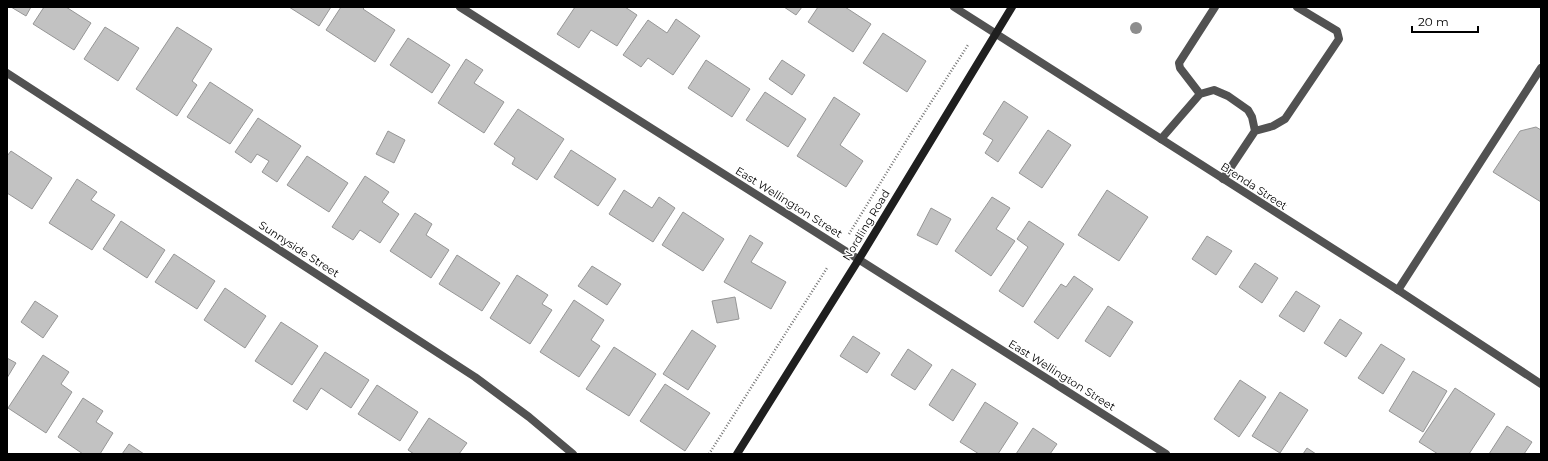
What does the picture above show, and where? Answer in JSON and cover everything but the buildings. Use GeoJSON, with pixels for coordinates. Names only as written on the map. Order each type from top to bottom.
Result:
{"type":"FeatureCollection","features":[{"type":"Feature","properties":{"kind":"street","name":"East Wellington Street"},"geometry":{"type":"LineString","coordinates":[[460,7],[1166,454]]}},
{"type":"Feature","properties":{"kind":"street","name":"Brenda Street"},"geometry":{"type":"LineString","coordinates":[[954,7],[1398,290],[1541,384]]}},
{"type":"Feature","properties":{"kind":"street","name":"Nordling Road"},"geometry":{"type":"LineString","coordinates":[[737,454],[859,259],[1012,7]]}},
{"type":"Feature","properties":{"kind":"street"},"geometry":{"type":"LineString","coordinates":[[1200,94],[1180,68],[1179,63],[1215,7]]}},
{"type":"Feature","properties":{"kind":"street"},"geometry":{"type":"LineString","coordinates":[[1223,179],[1255,131],[1273,126],[1285,118],[1339,39],[1337,31],[1297,7]]}},
{"type":"Feature","properties":{"kind":"street"},"geometry":{"type":"LineString","coordinates":[[1398,290],[1541,68]]}},
{"type":"Feature","properties":{"kind":"street","name":"Sunnyside Street"},"geometry":{"type":"LineString","coordinates":[[7,73],[475,376],[529,417],[573,454]]}},
{"type":"Feature","properties":{"kind":"street"},"geometry":{"type":"LineString","coordinates":[[1161,139],[1200,94],[1214,90],[1228,96],[1248,110],[1252,117],[1255,131]]}},
{"type":"Feature","properties":{"kind":"path"},"geometry":{"type":"LineString","coordinates":[[849,234],[908,138],[968,45]]}},
{"type":"Feature","properties":{"kind":"path"},"geometry":{"type":"LineString","coordinates":[[710,454],[827,268]]}}]}
